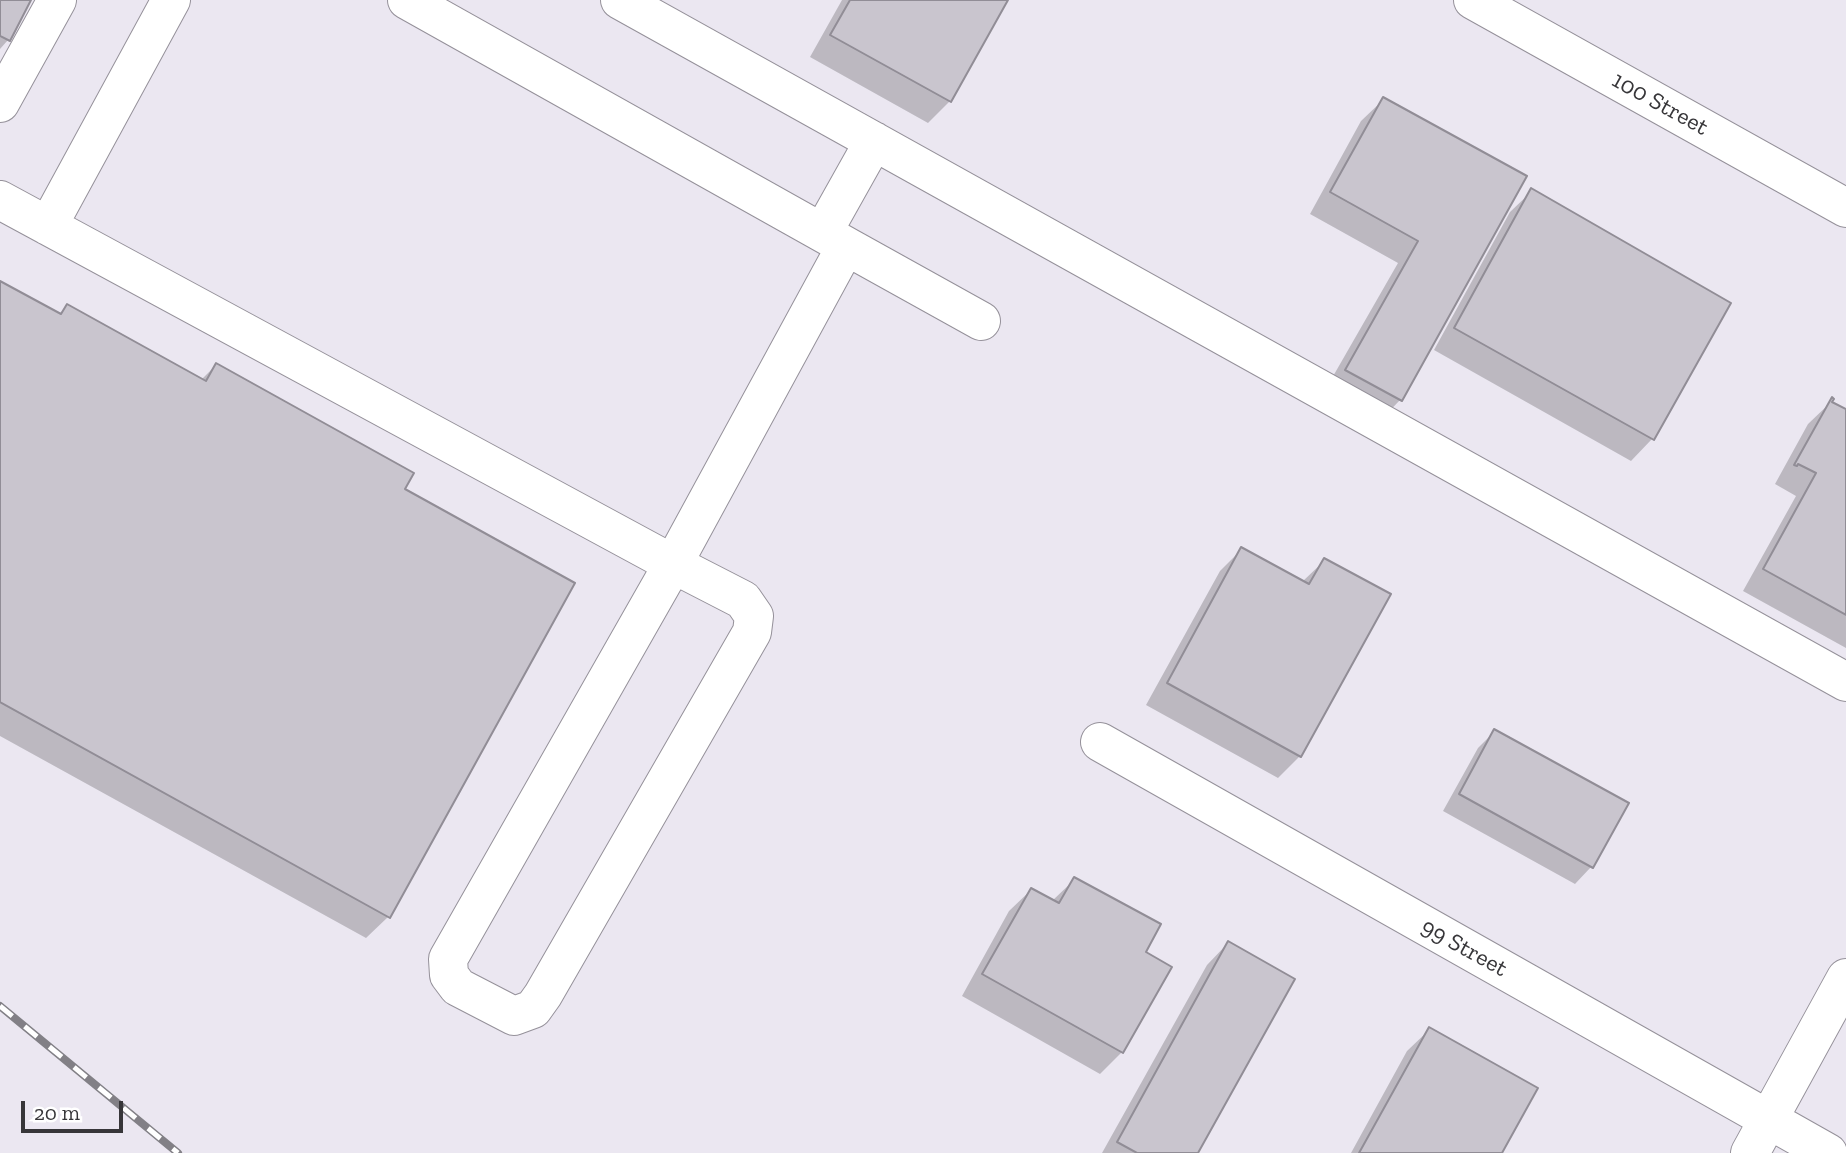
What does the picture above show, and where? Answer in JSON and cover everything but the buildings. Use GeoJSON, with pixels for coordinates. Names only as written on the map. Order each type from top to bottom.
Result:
{"type":"FeatureCollection","features":[{"type":"Feature","properties":{"kind":"street"},"geometry":{"type":"LineString","coordinates":[[0,103],[57,0]]}},
{"type":"Feature","properties":{"kind":"street"},"geometry":{"type":"LineString","coordinates":[[48,226],[171,0]]}},
{"type":"Feature","properties":{"kind":"street"},"geometry":{"type":"LineString","coordinates":[[407,0],[981,321]]}},
{"type":"Feature","properties":{"kind":"street"},"geometry":{"type":"LineString","coordinates":[[620,0],[1846,682]]}},
{"type":"Feature","properties":{"kind":"street","name":"100 Street"},"geometry":{"type":"LineString","coordinates":[[1473,0],[1846,208]]}},
{"type":"Feature","properties":{"kind":"street"},"geometry":{"type":"LineString","coordinates":[[0,200],[673,564],[743,600],[754,616],[752,632],[543,995],[533,1009],[514,1016],[458,987],[449,975],[448,959],[673,564],[834,239],[874,141]]}},
{"type":"Feature","properties":{"kind":"street","name":"99 Street"},"geometry":{"type":"LineString","coordinates":[[1100,742],[1828,1153]]}},
{"type":"Feature","properties":{"kind":"street"},"geometry":{"type":"LineString","coordinates":[[1750,1153],[1846,978]]}},
{"type":"Feature","properties":{"kind":"railway"},"geometry":{"type":"LineString","coordinates":[[0,1006],[178,1153]]}}]}
